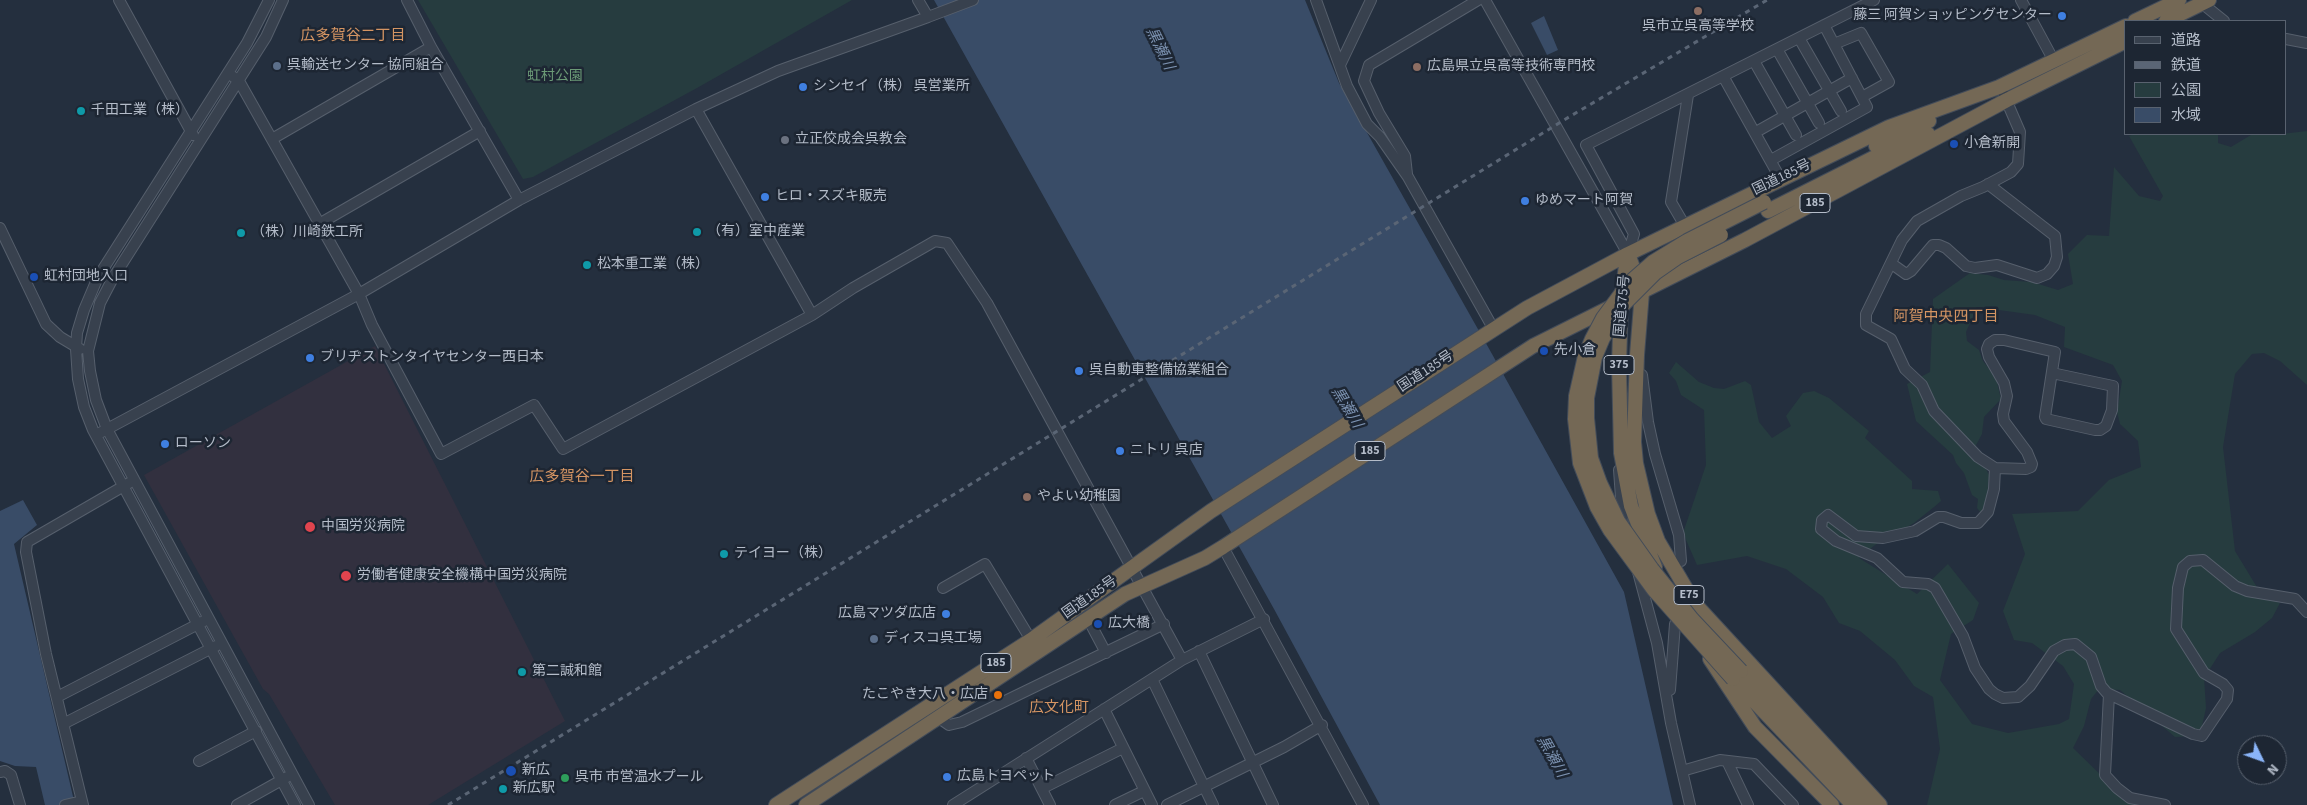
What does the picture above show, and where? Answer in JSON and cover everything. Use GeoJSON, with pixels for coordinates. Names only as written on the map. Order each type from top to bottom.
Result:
{"type":"FeatureCollection","features":[{"type":"Feature","properties":{"kind":"highway"},"geometry":{"type":"LineString","coordinates":[[2137,20],[2179,0]]}},
{"type":"Feature","properties":{"kind":"highway"},"geometry":{"type":"LineString","coordinates":[[2168,20],[2203,1]]}},
{"type":"Feature","properties":{"kind":"highway","name":"国道185号"},"geometry":{"type":"LineString","coordinates":[[776,805],[1031,640],[1211,512],[1489,331],[1628,254],[1780,178],[1889,127],[1999,87],[2124,27]]}},
{"type":"Feature","properties":{"kind":"highway","name":"国道185号"},"geometry":{"type":"LineString","coordinates":[[806,805],[1088,619],[1142,586],[1205,558],[1512,359],[1557,333],[1642,292],[2007,100],[2124,42]]}},
{"type":"Feature","properties":{"kind":"highway"},"geometry":{"type":"LineString","coordinates":[[1766,207],[1999,87]]}},
{"type":"Feature","properties":{"kind":"highway"},"geometry":{"type":"LineString","coordinates":[[1867,805],[1654,590],[1610,530],[1597,507],[1580,463],[1575,419],[1576,396],[1585,356],[1603,318],[1629,284],[1653,262],[1687,241],[1894,148],[2007,100]]}},
{"type":"Feature","properties":{"kind":"highway","name":"国道375号"},"geometry":{"type":"LineString","coordinates":[[1628,254],[1642,292],[1640,322]]}},
{"type":"Feature","properties":{"kind":"highway","name":"国道375号"},"geometry":{"type":"LineString","coordinates":[[1620,429],[1621,302],[1628,254]]}},
{"type":"Feature","properties":{"kind":"highway","name":"E75"},"geometry":{"type":"LineString","coordinates":[[1640,322],[1634,442],[1641,488],[1658,541],[1683,586],[1701,612],[1880,805]]}},
{"type":"Feature","properties":{"kind":"highway","name":"E75"},"geometry":{"type":"LineString","coordinates":[[1620,429],[1623,467],[1634,516],[1650,557],[1680,612],[1755,727],[1832,805]]}},
{"type":"Feature","properties":{"kind":"highway"},"geometry":{"type":"LineString","coordinates":[[1737,675],[1853,805]]}},
{"type":"Feature","properties":{"kind":"street"},"geometry":{"type":"LineString","coordinates":[[119,0],[198,145]]}},
{"type":"Feature","properties":{"kind":"street"},"geometry":{"type":"LineString","coordinates":[[269,0],[247,43],[98,277],[84,310],[77,333],[76,349],[78,379],[84,407],[96,435],[295,805]]}},
{"type":"Feature","properties":{"kind":"street"},"geometry":{"type":"LineString","coordinates":[[283,0],[266,37],[113,278],[100,303],[88,351],[96,400],[107,429],[309,805]]}},
{"type":"Feature","properties":{"kind":"street"},"geometry":{"type":"LineString","coordinates":[[406,0],[519,200]]}},
{"type":"Feature","properties":{"kind":"street"},"geometry":{"type":"LineString","coordinates":[[918,0],[928,17]]}},
{"type":"Feature","properties":{"kind":"street"},"geometry":{"type":"LineString","coordinates":[[96,435],[359,294],[519,200],[696,109],[778,72],[974,0]]}},
{"type":"Feature","properties":{"kind":"street"},"geometry":{"type":"LineString","coordinates":[[1316,0],[1347,86],[1367,124],[1380,137],[1408,177],[1489,331]]}},
{"type":"Feature","properties":{"kind":"street"},"geometry":{"type":"LineString","coordinates":[[1340,65],[1371,0]]}},
{"type":"Feature","properties":{"kind":"street"},"geometry":{"type":"LineString","coordinates":[[1408,177],[1405,156],[1379,113],[1364,81],[1369,65],[1478,0]]}},
{"type":"Feature","properties":{"kind":"street"},"geometry":{"type":"LineString","coordinates":[[1485,0],[1628,254]]}},
{"type":"Feature","properties":{"kind":"street"},"geometry":{"type":"LineString","coordinates":[[1628,254],[1634,234],[1586,146],[1680,96],[1688,95],[1874,0]]}},
{"type":"Feature","properties":{"kind":"street"},"geometry":{"type":"LineString","coordinates":[[2020,0],[2054,61]]}},
{"type":"Feature","properties":{"kind":"street"},"geometry":{"type":"LineString","coordinates":[[2203,1],[2223,20]]}},
{"type":"Feature","properties":{"kind":"street"},"geometry":{"type":"LineString","coordinates":[[1771,160],[1867,107],[1824,25]]}},
{"type":"Feature","properties":{"kind":"street"},"geometry":{"type":"LineString","coordinates":[[1834,44],[1861,33],[1889,82],[1862,97]]}},
{"type":"Feature","properties":{"kind":"street"},"geometry":{"type":"LineString","coordinates":[[1799,38],[1841,111]]}},
{"type":"Feature","properties":{"kind":"street"},"geometry":{"type":"LineString","coordinates":[[2287,39],[2307,43]]}},
{"type":"Feature","properties":{"kind":"street"},"geometry":{"type":"LineString","coordinates":[[272,139],[431,47]]}},
{"type":"Feature","properties":{"kind":"street"},"geometry":{"type":"LineString","coordinates":[[1777,49],[1818,123]]}},
{"type":"Feature","properties":{"kind":"street"},"geometry":{"type":"LineString","coordinates":[[1754,61],[1796,135]]}},
{"type":"Feature","properties":{"kind":"street"},"geometry":{"type":"LineString","coordinates":[[228,73],[238,81],[320,224],[359,294],[376,332],[441,454],[534,405],[563,450],[812,315],[853,288],[936,241],[947,243],[987,303],[1128,558],[1131,569],[1164,624],[1182,660]]}},
{"type":"Feature","properties":{"kind":"street"},"geometry":{"type":"LineString","coordinates":[[1723,76],[1780,178]]}},
{"type":"Feature","properties":{"kind":"street"},"geometry":{"type":"LineString","coordinates":[[1756,132],[1852,78]]}},
{"type":"Feature","properties":{"kind":"street"},"geometry":{"type":"LineString","coordinates":[[1999,87],[2007,100],[2020,132],[2018,164],[2011,172],[1960,196],[1917,221],[1902,240],[1892,264],[1866,314],[1866,325],[1891,339],[1905,369],[1922,385],[1934,411],[1978,457],[1995,468],[2026,469],[2031,467],[2032,460],[2004,422],[2003,414],[2007,396],[2004,383],[1989,357],[1987,349],[1994,340],[2004,340],[2055,352],[2052,372],[2046,419],[2095,430],[2100,430],[2106,426],[2112,410],[2113,386],[2052,372]]}},
{"type":"Feature","properties":{"kind":"street"},"geometry":{"type":"LineString","coordinates":[[1685,226],[1672,202],[1688,95]]}},
{"type":"Feature","properties":{"kind":"street"},"geometry":{"type":"LineString","coordinates":[[696,109],[812,315]]}},
{"type":"Feature","properties":{"kind":"street"},"geometry":{"type":"LineString","coordinates":[[320,224],[480,131]]}},
{"type":"Feature","properties":{"kind":"street"},"geometry":{"type":"LineString","coordinates":[[1892,264],[1906,274],[1911,271],[1932,245],[1939,245],[1946,248],[1966,266],[1975,268],[1997,264],[2037,278],[2047,274],[2054,266],[2057,257],[2058,248],[2055,236],[1988,184]]}},
{"type":"Feature","properties":{"kind":"street"},"geometry":{"type":"LineString","coordinates":[[0,228],[46,324],[76,349],[88,351]]}},
{"type":"Feature","properties":{"kind":"street"},"geometry":{"type":"LineString","coordinates":[[1640,322],[1642,375],[1648,422],[1657,462],[1678,528],[1681,561]]}},
{"type":"Feature","properties":{"kind":"street"},"geometry":{"type":"LineString","coordinates":[[1620,429],[1619,476],[1623,526],[1655,636],[1671,723],[1690,805]]}},
{"type":"Feature","properties":{"kind":"street"},"geometry":{"type":"LineString","coordinates":[[1995,468],[1991,502],[1986,515],[1978,523],[1961,524],[1944,517],[1938,518],[1915,531],[1875,539],[1850,533],[1828,514],[1822,520],[1821,529],[1836,541],[1869,554],[1903,582],[1928,584],[1935,588],[1963,636],[1975,668],[1989,689],[2003,698],[2018,697],[2030,686],[2054,651],[2066,645],[2075,644],[2091,657],[2101,686],[2109,694],[2193,734],[2202,736],[2229,694],[2226,687],[2204,673],[2176,629],[2178,588],[2181,572],[2190,561],[2203,560],[2241,589],[2295,599],[2307,612]]}},
{"type":"Feature","properties":{"kind":"street"},"geometry":{"type":"LineString","coordinates":[[65,805],[82,803],[58,697],[46,654],[26,552],[27,542],[134,480]]}},
{"type":"Feature","properties":{"kind":"street"},"geometry":{"type":"LineString","coordinates":[[1226,545],[1363,805]]}},
{"type":"Feature","properties":{"kind":"street"},"geometry":{"type":"LineString","coordinates":[[943,588],[985,564],[1031,640]]}},
{"type":"Feature","properties":{"kind":"street"},"geometry":{"type":"LineString","coordinates":[[58,697],[209,619]]}},
{"type":"Feature","properties":{"kind":"street"},"geometry":{"type":"LineString","coordinates":[[1088,619],[1106,654]]}},
{"type":"Feature","properties":{"kind":"street"},"geometry":{"type":"LineString","coordinates":[[953,805],[1182,660],[1264,619]]}},
{"type":"Feature","properties":{"kind":"street"},"geometry":{"type":"LineString","coordinates":[[939,718],[949,725],[962,722],[1106,654],[1164,624]]}},
{"type":"Feature","properties":{"kind":"street"},"geometry":{"type":"LineString","coordinates":[[1671,723],[1670,675],[1675,624]]}},
{"type":"Feature","properties":{"kind":"street"},"geometry":{"type":"LineString","coordinates":[[63,724],[222,643]]}},
{"type":"Feature","properties":{"kind":"street"},"geometry":{"type":"LineString","coordinates":[[1199,651],[1251,763],[1273,805]]}},
{"type":"Feature","properties":{"kind":"street"},"geometry":{"type":"LineString","coordinates":[[1152,679],[1213,805]]}},
{"type":"Feature","properties":{"kind":"street"},"geometry":{"type":"LineString","coordinates":[[236,695],[247,689]]}},
{"type":"Feature","properties":{"kind":"street"},"geometry":{"type":"LineString","coordinates":[[2109,694],[2106,778],[2130,798],[2165,805]]}},
{"type":"Feature","properties":{"kind":"street"},"geometry":{"type":"LineString","coordinates":[[1104,709],[1152,805]]}},
{"type":"Feature","properties":{"kind":"street"},"geometry":{"type":"LineString","coordinates":[[1167,805],[1322,725]]}},
{"type":"Feature","properties":{"kind":"street"},"geometry":{"type":"LineString","coordinates":[[199,761],[256,731]]}},
{"type":"Feature","properties":{"kind":"street"},"geometry":{"type":"LineString","coordinates":[[1042,788],[1123,748]]}},
{"type":"Feature","properties":{"kind":"street"},"geometry":{"type":"LineString","coordinates":[[1026,758],[1050,805]]}},
{"type":"Feature","properties":{"kind":"street"},"geometry":{"type":"LineString","coordinates":[[1682,771],[1710,762],[1727,761],[1754,764],[1793,805]]}},
{"type":"Feature","properties":{"kind":"street"},"geometry":{"type":"LineString","coordinates":[[1727,761],[1748,805]]}},
{"type":"Feature","properties":{"kind":"street"},"geometry":{"type":"LineString","coordinates":[[0,772],[5,771],[11,775],[15,783],[20,805]]}},
{"type":"Feature","properties":{"kind":"street"},"geometry":{"type":"LineString","coordinates":[[238,805],[293,775]]}},
{"type":"Feature","properties":{"kind":"street"},"geometry":{"type":"LineString","coordinates":[[1114,805],[1144,791]]}},
{"type":"Feature","properties":{"kind":"shaded area","name":"労働者健康安全機構中国労災病院"},"geometry":{"type":"Polygon","coordinates":[[[375,346],[565,721],[428,805],[335,805],[269,694],[263,689],[144,475],[375,346]]]}},
{"type":"Feature","properties":{"kind":"green space","name":"虹村公園"},"geometry":{"type":"Polygon","coordinates":[[[418,0],[852,0],[697,88],[533,177],[523,179],[418,0]]]}},
{"type":"Feature","properties":{"kind":"green space"},"geometry":{"type":"Polygon","coordinates":[[[2307,131],[2307,385],[2280,361],[2264,353],[2252,354],[2235,374],[2223,447],[2235,551],[2263,597],[2280,603],[2272,618],[2255,632],[2220,653],[2204,678],[2206,708],[2202,726],[2193,736],[2175,737],[2120,690],[2099,689],[2091,699],[2084,726],[2073,748],[2104,778],[2144,805],[1927,805],[1940,749],[1933,697],[1914,686],[1895,660],[1860,631],[1839,623],[1823,597],[1786,569],[1747,556],[1697,565],[1683,533],[1706,465],[1704,410],[1681,395],[1676,381],[1669,373],[1676,362],[1699,382],[1714,388],[1724,389],[1745,381],[1751,385],[1759,422],[1772,438],[1791,426],[1786,416],[1803,393],[1814,391],[1829,398],[1869,431],[1865,438],[1912,481],[1912,489],[1938,491],[1941,501],[1934,507],[1914,523],[1875,545],[1859,558],[1917,594],[1948,564],[1979,603],[1973,620],[1951,634],[1940,680],[1972,724],[2008,733],[2059,724],[2069,719],[2074,684],[2063,666],[2032,643],[2014,640],[2003,611],[2025,554],[2012,514],[2078,511],[2109,480],[2141,467],[2138,441],[2120,424],[2117,412],[2122,381],[2113,365],[2064,347],[2065,327],[2035,315],[1977,307],[1966,332],[1967,341],[1979,350],[1983,361],[1996,378],[2001,399],[1984,417],[1982,434],[1975,447],[1989,475],[1987,500],[1981,513],[1977,508],[1978,499],[1972,495],[1964,473],[1956,463],[1953,455],[1916,421],[1907,384],[1930,372],[1933,299],[1970,273],[1988,275],[2004,280],[2032,282],[2058,290],[2073,284],[2068,254],[2087,235],[2109,236],[2114,167],[2139,196],[2160,201],[2163,196],[2129,136],[2218,135],[2218,143],[2231,147],[2251,135],[2287,135],[2287,133],[2307,131]]]}},
{"type":"Feature","properties":{"kind":"water","name":"黒瀬川"},"geometry":{"type":"Polygon","coordinates":[[[934,0],[1305,0],[1339,83],[1624,592],[1673,805],[1380,805],[1274,609],[934,0]]]}},
{"type":"Feature","properties":{"kind":"water"},"geometry":{"type":"Polygon","coordinates":[[[1544,16],[1558,50],[1547,55],[1531,23],[1544,16]]]}},
{"type":"Feature","properties":{"kind":"water"},"geometry":{"type":"Polygon","coordinates":[[[23,500],[37,525],[14,544],[75,805],[45,805],[36,767],[15,766],[0,761],[0,511],[23,500]]]}},
{"type":"Feature","properties":{"kind":"railway"},"geometry":{"type":"LineString","coordinates":[[448,805],[1569,117],[1767,0]]}},
{"type":"Feature","properties":{"kind":"place","name":"呉市立呉高等学校"},"geometry":{"type":"Point","coordinates":[1698,11]}},
{"type":"Feature","properties":{"kind":"place","name":"藤三 阿賀ショッピングセンター"},"geometry":{"type":"Point","coordinates":[2062,16]}},
{"type":"Feature","properties":{"kind":"place","name":"呉輸送センター 協同組合"},"geometry":{"type":"Point","coordinates":[277,66]}},
{"type":"Feature","properties":{"kind":"place","name":"広島県立呉高等技術専門校"},"geometry":{"type":"Point","coordinates":[1417,67]}},
{"type":"Feature","properties":{"kind":"place","name":"シンセイ（株） 呉営業所"},"geometry":{"type":"Point","coordinates":[803,87]}},
{"type":"Feature","properties":{"kind":"place","name":"千田工業（株）"},"geometry":{"type":"Point","coordinates":[81,111]}},
{"type":"Feature","properties":{"kind":"place","name":"立正佼成会呉教会"},"geometry":{"type":"Point","coordinates":[785,140]}},
{"type":"Feature","properties":{"kind":"place","name":"小倉新開"},"geometry":{"type":"Point","coordinates":[1954,144]}},
{"type":"Feature","properties":{"kind":"place","name":"ヒロ・スズキ販売"},"geometry":{"type":"Point","coordinates":[765,197]}},
{"type":"Feature","properties":{"kind":"place","name":"ゆめマート阿賀"},"geometry":{"type":"Point","coordinates":[1525,201]}},
{"type":"Feature","properties":{"kind":"place","name":"（有）室中産業"},"geometry":{"type":"Point","coordinates":[697,232]}},
{"type":"Feature","properties":{"kind":"place","name":"（株）川崎鉄工所"},"geometry":{"type":"Point","coordinates":[241,233]}},
{"type":"Feature","properties":{"kind":"place","name":"松本重工業（株）"},"geometry":{"type":"Point","coordinates":[587,265]}},
{"type":"Feature","properties":{"kind":"place","name":"虹村団地入口"},"geometry":{"type":"Point","coordinates":[34,277]}},
{"type":"Feature","properties":{"kind":"place","name":"先小倉"},"geometry":{"type":"Point","coordinates":[1544,351]}},
{"type":"Feature","properties":{"kind":"place","name":"ブリヂストンタイヤセンター西日本"},"geometry":{"type":"Point","coordinates":[310,358]}},
{"type":"Feature","properties":{"kind":"place","name":"呉自動車整備協業組合"},"geometry":{"type":"Point","coordinates":[1079,371]}},
{"type":"Feature","properties":{"kind":"place","name":"ローソン"},"geometry":{"type":"Point","coordinates":[165,444]}},
{"type":"Feature","properties":{"kind":"place","name":"ニトリ 呉店"},"geometry":{"type":"Point","coordinates":[1120,451]}},
{"type":"Feature","properties":{"kind":"place","name":"やよい幼稚園"},"geometry":{"type":"Point","coordinates":[1027,497]}},
{"type":"Feature","properties":{"kind":"place","name":"中国労災病院"},"geometry":{"type":"Point","coordinates":[310,527]}},
{"type":"Feature","properties":{"kind":"place","name":"テイヨー（株）"},"geometry":{"type":"Point","coordinates":[724,554]}},
{"type":"Feature","properties":{"kind":"place","name":"労働者健康安全機構中国労災病院"},"geometry":{"type":"Point","coordinates":[346,576]}},
{"type":"Feature","properties":{"kind":"place","name":"広島マツダ広店"},"geometry":{"type":"Point","coordinates":[946,614]}},
{"type":"Feature","properties":{"kind":"place","name":"広大橋"},"geometry":{"type":"Point","coordinates":[1098,624]}},
{"type":"Feature","properties":{"kind":"place","name":"ディスコ呉工場"},"geometry":{"type":"Point","coordinates":[874,639]}},
{"type":"Feature","properties":{"kind":"place","name":"第二誠和館"},"geometry":{"type":"Point","coordinates":[522,672]}},
{"type":"Feature","properties":{"kind":"place","name":"たこやき大八・広店"},"geometry":{"type":"Point","coordinates":[998,695]}},
{"type":"Feature","properties":{"kind":"place","name":"新広"},"geometry":{"type":"Point","coordinates":[511,771]}},
{"type":"Feature","properties":{"kind":"place","name":"広島トヨペット"},"geometry":{"type":"Point","coordinates":[947,777]}},
{"type":"Feature","properties":{"kind":"place","name":"呉市 市営温水プール"},"geometry":{"type":"Point","coordinates":[565,778]}},
{"type":"Feature","properties":{"kind":"place","name":"新広駅"},"geometry":{"type":"Point","coordinates":[503,789]}},
{"type":"Feature","properties":{"kind":"district","name":"広多賀谷二丁目"},"geometry":{"type":"Point","coordinates":[353,37]}},
{"type":"Feature","properties":{"kind":"district","name":"阿賀中央四丁目"},"geometry":{"type":"Point","coordinates":[1946,318]}},
{"type":"Feature","properties":{"kind":"district","name":"広多賀谷一丁目"},"geometry":{"type":"Point","coordinates":[582,478]}},
{"type":"Feature","properties":{"kind":"district","name":"広文化町"},"geometry":{"type":"Point","coordinates":[1059,709]}}]}
